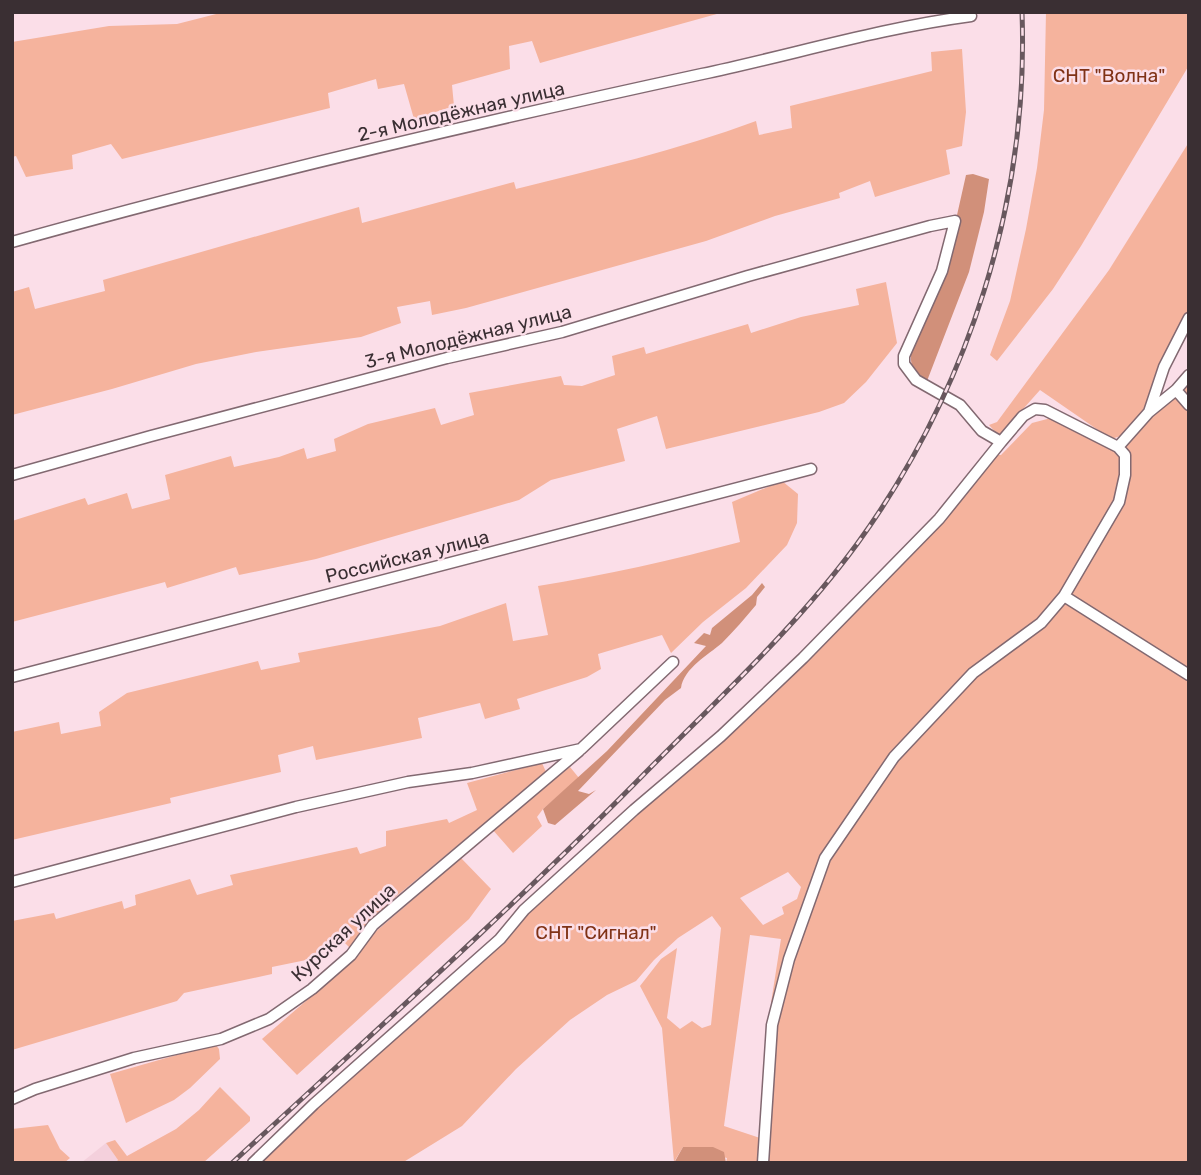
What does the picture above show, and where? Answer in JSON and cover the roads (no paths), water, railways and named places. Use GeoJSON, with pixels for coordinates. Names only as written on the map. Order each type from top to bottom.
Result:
{"type":"FeatureCollection","features":[{"type":"Feature","properties":{"kind":"street","name":"2-я Молодёжная улица"},"geometry":{"type":"LineString","coordinates":[[12,242],[153,203],[497,119],[733,68],[920,22],[971,16]]}},
{"type":"Feature","properties":{"kind":"street","name":"3-я Молодёжная улица"},"geometry":{"type":"LineString","coordinates":[[12,475],[421,365],[562,332],[747,276],[955,221],[942,271],[904,356],[904,364],[916,380],[960,405],[982,431],[1001,442]]}},
{"type":"Feature","properties":{"kind":"street"},"geometry":{"type":"LineString","coordinates":[[1149,412],[1164,367],[1189,318]]}},
{"type":"Feature","properties":{"kind":"street"},"geometry":{"type":"LineString","coordinates":[[1118,447],[1149,412],[1176,390],[1189,375]]}},
{"type":"Feature","properties":{"kind":"street"},"geometry":{"type":"LineString","coordinates":[[1176,390],[1189,405]]}},
{"type":"Feature","properties":{"kind":"street"},"geometry":{"type":"LineString","coordinates":[[253,1163],[314,1104],[500,939],[524,911],[634,810],[721,736],[803,658],[939,519],[1023,416],[1035,409],[1045,410],[1118,447],[1125,455],[1125,475],[1119,502],[1064,596],[1041,623],[973,673],[894,757],[825,858],[789,958],[772,1025],[763,1163]]}},
{"type":"Feature","properties":{"kind":"street","name":"Российская улица"},"geometry":{"type":"LineString","coordinates":[[12,677],[811,470]]}},
{"type":"Feature","properties":{"kind":"street"},"geometry":{"type":"LineString","coordinates":[[1064,596],[1189,675]]}},
{"type":"Feature","properties":{"kind":"street","name":"Курская улица"},"geometry":{"type":"LineString","coordinates":[[12,1099],[35,1089],[134,1058],[222,1039],[269,1019],[312,989],[351,955],[373,925],[581,749],[673,662]]}},
{"type":"Feature","properties":{"kind":"street"},"geometry":{"type":"LineString","coordinates":[[12,881],[296,807],[408,782],[472,774],[581,749]]}},
{"type":"Feature","properties":{"kind":"railway"},"geometry":{"type":"LineString","coordinates":[[232,1163],[444,968],[599,819],[784,632],[857,544],[896,485],[931,423],[960,359],[984,292],[1002,223],[1015,154],[1021,83],[1022,12]]}},
{"type":"Feature","properties":{"kind":"park label","name":"СНТ \"Волна\""},"geometry":{"type":"Point","coordinates":[1109,75]}},
{"type":"Feature","properties":{"kind":"park label","name":"СНТ \"Сигнал\""},"geometry":{"type":"Point","coordinates":[596,932]}}]}
